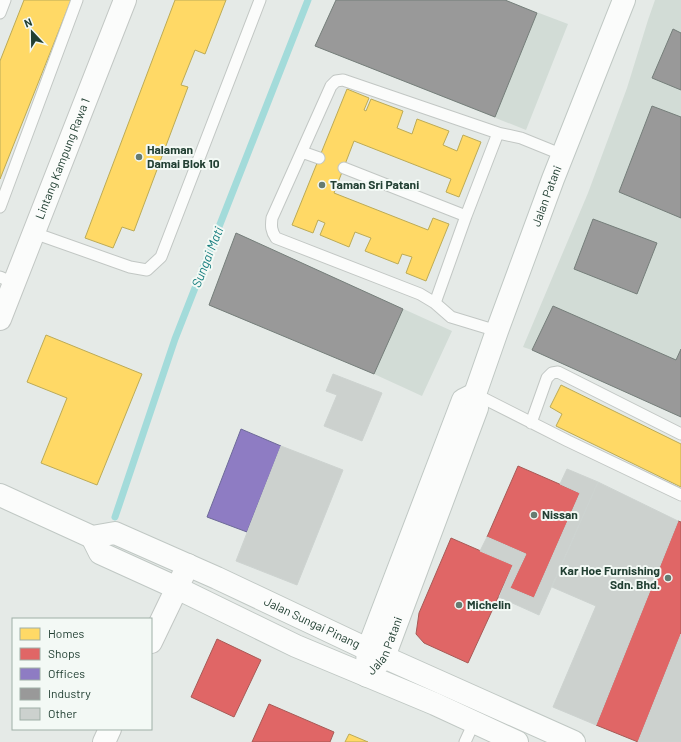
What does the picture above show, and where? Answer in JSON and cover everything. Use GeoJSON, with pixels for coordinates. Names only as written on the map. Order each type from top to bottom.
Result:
{"type":"FeatureCollection","features":[{"type":"Feature","properties":{"kind":"main road","name":"Lintang Kampung Rawa 1"},"geometry":{"type":"LineString","coordinates":[[0,319],[7,280],[34,233],[125,0]]}},
{"type":"Feature","properties":{"kind":"main road","name":"Jalan Patani"},"geometry":{"type":"LineString","coordinates":[[367,676],[463,400],[475,394],[563,155],[624,0]]}},
{"type":"Feature","properties":{"kind":"main road"},"geometry":{"type":"LineString","coordinates":[[0,495],[92,537],[100,553],[177,588],[296,646],[474,722],[517,742]]}},
{"type":"Feature","properties":{"kind":"main road","name":"Jalan Sungai Pinang"},"geometry":{"type":"LineString","coordinates":[[92,537],[115,533],[574,742]]}},
{"type":"Feature","properties":{"kind":"main road"},"geometry":{"type":"LineString","coordinates":[[152,640],[188,566]]}},
{"type":"Feature","properties":{"kind":"main road"},"geometry":{"type":"LineString","coordinates":[[104,742],[110,730]]}},
{"type":"Feature","properties":{"kind":"lane"},"geometry":{"type":"LineString","coordinates":[[0,13],[5,0]]}},
{"type":"Feature","properties":{"kind":"lane"},"geometry":{"type":"LineString","coordinates":[[0,208],[77,0]]}},
{"type":"Feature","properties":{"kind":"lane"},"geometry":{"type":"LineString","coordinates":[[34,233],[130,267],[147,270],[161,257],[260,0]]}},
{"type":"Feature","properties":{"kind":"lane"},"geometry":{"type":"LineString","coordinates":[[497,331],[451,317],[420,294],[276,238],[271,225],[272,218],[332,86],[336,81],[343,80],[498,133],[521,138],[563,155]]}},
{"type":"Feature","properties":{"kind":"lane"},"geometry":{"type":"LineString","coordinates":[[434,303],[498,133]]}},
{"type":"Feature","properties":{"kind":"lane"},"geometry":{"type":"LineString","coordinates":[[302,152],[319,158]]}},
{"type":"Feature","properties":{"kind":"lane"},"geometry":{"type":"LineString","coordinates":[[344,168],[466,216]]}},
{"type":"Feature","properties":{"kind":"lane"},"geometry":{"type":"LineString","coordinates":[[531,423],[547,378],[552,373],[558,372],[681,434]]}},
{"type":"Feature","properties":{"kind":"lane"},"geometry":{"type":"LineString","coordinates":[[475,394],[531,423],[681,495]]}},
{"type":"Feature","properties":{"kind":"lane"},"geometry":{"type":"LineString","coordinates":[[465,742],[483,701]]}},
{"type":"Feature","properties":{"kind":"shaded area"},"geometry":{"type":"Polygon","coordinates":[[[336,0],[505,0],[568,24],[526,130],[315,46],[336,0]]]}},
{"type":"Feature","properties":{"kind":"shaded area"},"geometry":{"type":"Polygon","coordinates":[[[655,0],[681,0],[681,417],[523,347],[588,193],[627,88],[655,0]]]}},
{"type":"Feature","properties":{"kind":"shaded area"},"geometry":{"type":"Polygon","coordinates":[[[236,233],[452,331],[422,396],[374,374],[209,305],[236,233]]]}},
{"type":"Feature","properties":{"kind":"building: Homes"},"geometry":{"type":"Polygon","coordinates":[[[24,0],[71,0],[0,179],[0,61],[24,0]]]}},
{"type":"Feature","properties":{"kind":"building: Homes","name":"Halaman Damai Blok 10"},"geometry":{"type":"Polygon","coordinates":[[[175,0],[226,0],[205,54],[195,50],[181,85],[188,87],[134,231],[122,227],[113,248],[85,238],[175,0]]]}},
{"type":"Feature","properties":{"kind":"building: Homes","name":"Taman Sri Patani"},"geometry":{"type":"Polygon","coordinates":[[[347,89],[369,98],[364,110],[366,111],[371,99],[403,111],[397,128],[412,134],[417,119],[449,131],[443,145],[457,151],[463,135],[481,142],[459,197],[446,192],[451,179],[354,141],[334,193],[428,230],[433,218],[449,224],[426,281],[406,273],[412,257],[402,254],[398,264],[365,251],[371,238],[355,232],[349,247],[320,235],[325,223],[318,220],[313,233],[292,225],[347,89]]]}},
{"type":"Feature","properties":{"kind":"building: Homes"},"geometry":{"type":"Polygon","coordinates":[[[46,335],[142,374],[97,485],[41,463],[67,398],[27,382],[46,335]]]}},
{"type":"Feature","properties":{"kind":"building: Homes"},"geometry":{"type":"Polygon","coordinates":[[[561,385],[681,444],[681,487],[556,426],[562,414],[550,407],[561,385]]]}},
{"type":"Feature","properties":{"kind":"building: Homes"},"geometry":{"type":"Polygon","coordinates":[[[349,734],[368,742],[345,742],[349,734]]]}},
{"type":"Feature","properties":{"kind":"building: Shops","name":"Nissan"},"geometry":{"type":"Polygon","coordinates":[[[518,466],[580,493],[534,598],[510,588],[526,554],[487,537],[518,466]]]}},
{"type":"Feature","properties":{"kind":"building: Shops","name":"Kar Hoe Furnishing Sdn. Bhd."},"geometry":{"type":"Polygon","coordinates":[[[678,521],[681,522],[681,634],[638,742],[596,725],[678,521]]]}},
{"type":"Feature","properties":{"kind":"building: Shops","name":"Michelin"},"geometry":{"type":"Polygon","coordinates":[[[451,538],[513,565],[468,663],[424,643],[416,634],[419,613],[451,538]]]}},
{"type":"Feature","properties":{"kind":"building: Shops"},"geometry":{"type":"Polygon","coordinates":[[[217,639],[261,660],[234,717],[191,697],[217,639]]]}},
{"type":"Feature","properties":{"kind":"building: Shops"},"geometry":{"type":"Polygon","coordinates":[[[269,704],[334,732],[330,742],[252,742],[269,704]]]}},
{"type":"Feature","properties":{"kind":"building: Offices"},"geometry":{"type":"Polygon","coordinates":[[[241,429],[281,446],[247,532],[207,517],[241,429]]]}},
{"type":"Feature","properties":{"kind":"building: Industry"},"geometry":{"type":"Polygon","coordinates":[[[336,0],[505,0],[537,13],[495,117],[315,46],[336,0]]]}},
{"type":"Feature","properties":{"kind":"building: Industry"},"geometry":{"type":"Polygon","coordinates":[[[673,29],[681,33],[681,90],[652,78],[673,29]]]}},
{"type":"Feature","properties":{"kind":"building: Industry"},"geometry":{"type":"Polygon","coordinates":[[[652,106],[681,117],[681,218],[619,192],[652,106]]]}},
{"type":"Feature","properties":{"kind":"building: Industry"},"geometry":{"type":"Polygon","coordinates":[[[593,219],[657,243],[637,294],[574,269],[593,219]]]}},
{"type":"Feature","properties":{"kind":"building: Industry"},"geometry":{"type":"Polygon","coordinates":[[[236,233],[403,309],[374,374],[209,305],[236,233]]]}},
{"type":"Feature","properties":{"kind":"building: Industry"},"geometry":{"type":"Polygon","coordinates":[[[553,306],[676,360],[681,349],[681,417],[532,350],[553,306]]]}},
{"type":"Feature","properties":{"kind":"building: Other"},"geometry":{"type":"Polygon","coordinates":[[[333,374],[382,393],[362,441],[324,426],[337,395],[326,391],[333,374]]]}},
{"type":"Feature","properties":{"kind":"building: Other"},"geometry":{"type":"Polygon","coordinates":[[[281,446],[343,470],[297,585],[236,561],[281,446]]]}},
{"type":"Feature","properties":{"kind":"building: Other"},"geometry":{"type":"Polygon","coordinates":[[[567,469],[598,482],[539,615],[499,597],[513,565],[480,551],[487,537],[526,554],[510,588],[534,598],[580,493],[560,484],[567,469]]]}},
{"type":"Feature","properties":{"kind":"building: Other"},"geometry":{"type":"Polygon","coordinates":[[[598,482],[678,521],[596,725],[553,707],[596,606],[552,587],[598,482]]]}},
{"type":"Feature","properties":{"kind":"building: Other"},"geometry":{"type":"Polygon","coordinates":[[[681,634],[681,742],[638,742],[681,634]]]}},
{"type":"Feature","properties":{"kind":"waterway","name":"Sungai Mati"},"geometry":{"type":"LineString","coordinates":[[115,517],[175,339],[308,0]]}},
{"type":"Feature","properties":{"kind":"place","name":"Halaman Damai Blok 10"},"geometry":{"type":"Point","coordinates":[139,157]}},
{"type":"Feature","properties":{"kind":"place","name":"Taman Sri Patani"},"geometry":{"type":"Point","coordinates":[322,185]}},
{"type":"Feature","properties":{"kind":"place","name":"Nissan"},"geometry":{"type":"Point","coordinates":[534,515]}},
{"type":"Feature","properties":{"kind":"place","name":"Kar Hoe Furnishing Sdn. Bhd."},"geometry":{"type":"Point","coordinates":[668,578]}},
{"type":"Feature","properties":{"kind":"place","name":"Michelin"},"geometry":{"type":"Point","coordinates":[459,605]}}]}
